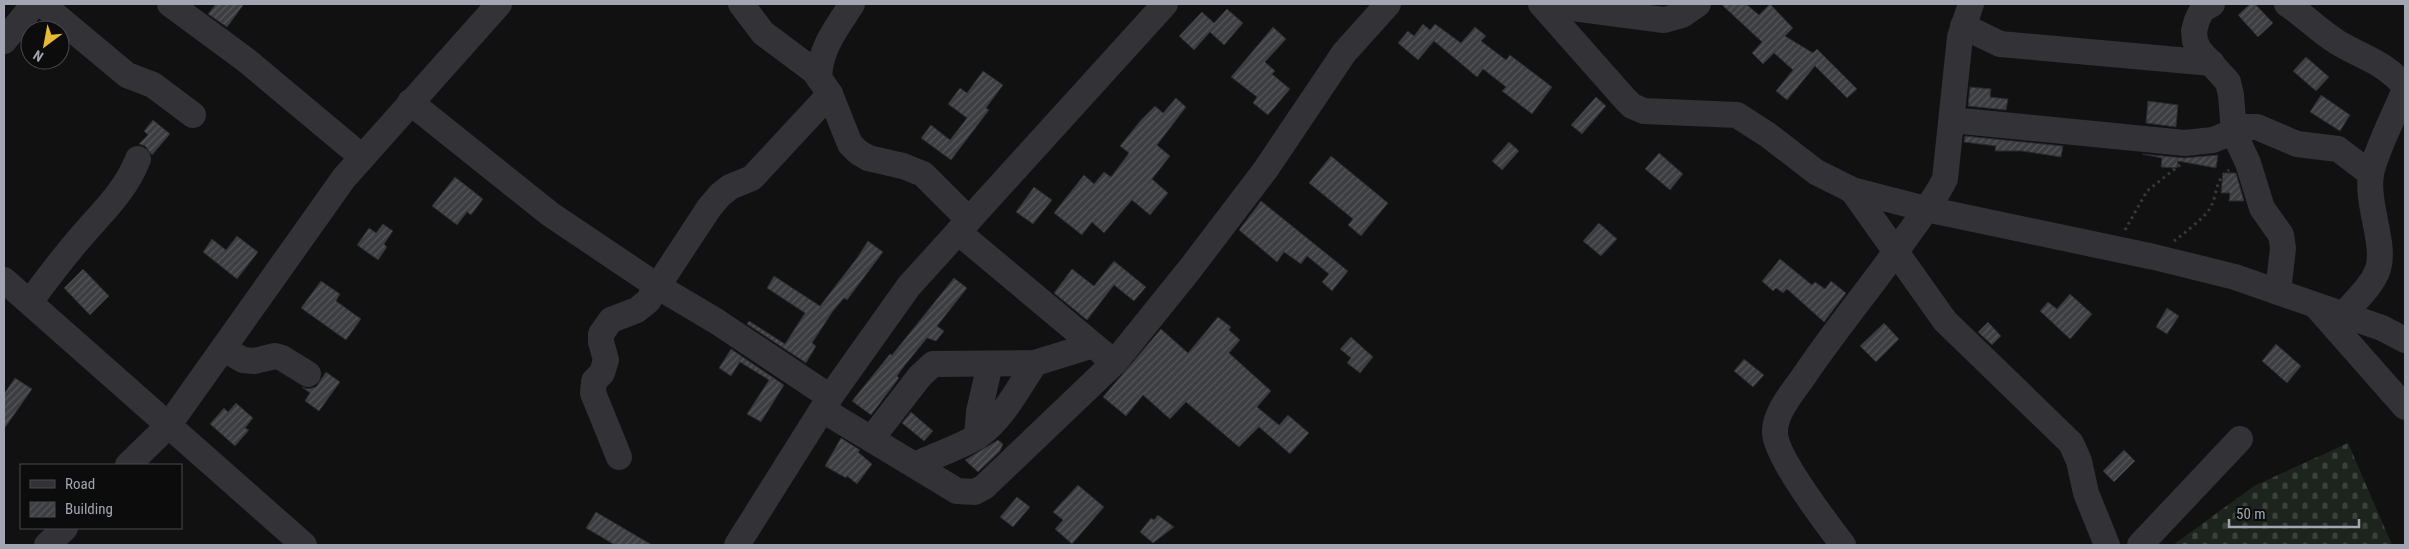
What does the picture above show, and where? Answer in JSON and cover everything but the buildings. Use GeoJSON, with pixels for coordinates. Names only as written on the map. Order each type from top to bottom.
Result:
{"type":"FeatureCollection","features":[{"type":"Feature","properties":{"kind":"street"},"geometry":{"type":"LineString","coordinates":[[4,41],[34,4]]}},
{"type":"Feature","properties":{"kind":"street"},"geometry":{"type":"LineString","coordinates":[[42,4],[127,75],[153,85],[193,115]]}},
{"type":"Feature","properties":{"kind":"street"},"geometry":{"type":"LineString","coordinates":[[170,4],[246,60],[362,156]]}},
{"type":"Feature","properties":{"kind":"street"},"geometry":{"type":"LineString","coordinates":[[129,464],[168,426],[312,222],[362,156],[499,4]]}},
{"type":"Feature","properties":{"kind":"street"},"geometry":{"type":"LineString","coordinates":[[741,4],[763,33],[803,61],[825,86]]}},
{"type":"Feature","properties":{"kind":"street"},"geometry":{"type":"LineString","coordinates":[[852,4],[824,50],[820,63],[825,86],[850,144],[868,158],[904,166],[923,174],[964,226],[1114,362]]}},
{"type":"Feature","properties":{"kind":"street"},"geometry":{"type":"LineString","coordinates":[[737,545],[799,445],[908,286],[1165,4]]}},
{"type":"Feature","properties":{"kind":"street"},"geometry":{"type":"LineString","coordinates":[[410,102],[488,163],[531,200],[657,286],[716,321],[872,438],[957,491],[975,492],[991,480],[1114,362],[1190,269],[1266,169],[1344,53],[1388,4]]}},
{"type":"Feature","properties":{"kind":"street"},"geometry":{"type":"LineString","coordinates":[[1541,4],[1664,20],[1682,15],[1698,4]]}},
{"type":"Feature","properties":{"kind":"street"},"geometry":{"type":"LineString","coordinates":[[1541,4],[1632,106],[1644,110],[1737,115],[1768,135],[1816,172],[1852,190],[1926,209],[2235,277],[2382,328],[2405,340]]}},
{"type":"Feature","properties":{"kind":"street"},"geometry":{"type":"LineString","coordinates":[[2212,4],[2202,10],[2194,31],[2199,50],[2212,63],[2230,87],[2234,133],[2248,163],[2262,208],[2281,235],[2282,248],[2278,292]]}},
{"type":"Feature","properties":{"kind":"street"},"geometry":{"type":"LineString","coordinates":[[2286,4],[2338,42],[2377,61],[2391,72],[2405,88],[2371,174],[2370,200],[2380,254],[2378,269],[2370,283],[2344,315]]}},
{"type":"Feature","properties":{"kind":"street"},"geometry":{"type":"LineString","coordinates":[[1967,15],[2000,44],[2212,63]]}},
{"type":"Feature","properties":{"kind":"street"},"geometry":{"type":"LineString","coordinates":[[1843,545],[1810,501],[1784,457],[1776,442],[1776,423],[1791,396],[1831,338],[1896,253],[1945,179],[1967,15]]}},
{"type":"Feature","properties":{"kind":"street"},"geometry":{"type":"LineString","coordinates":[[619,457],[593,393],[594,381],[605,366],[606,360],[601,342],[601,334],[611,320],[644,306],[720,194],[730,187],[752,178],[825,86]]}},
{"type":"Feature","properties":{"kind":"street"},"geometry":{"type":"LineString","coordinates":[[1952,120],[2185,143],[2212,140],[2252,126],[2297,144],[2332,148],[2345,154],[2371,174]]}},
{"type":"Feature","properties":{"kind":"street"},"geometry":{"type":"LineString","coordinates":[[30,302],[81,237],[119,195],[132,175],[138,159]]}},
{"type":"Feature","properties":{"kind":"street"},"geometry":{"type":"LineString","coordinates":[[1852,190],[1945,320],[2071,443],[2079,461],[2086,493],[2107,545]]}},
{"type":"Feature","properties":{"kind":"street"},"geometry":{"type":"LineString","coordinates":[[4,280],[304,545]]}},
{"type":"Feature","properties":{"kind":"street"},"geometry":{"type":"LineString","coordinates":[[2315,305],[2405,406]]}},
{"type":"Feature","properties":{"kind":"street"},"geometry":{"type":"LineString","coordinates":[[872,438],[920,376],[934,364],[1035,363],[1094,345]]}},
{"type":"Feature","properties":{"kind":"street"},"geometry":{"type":"LineString","coordinates":[[224,349],[243,360],[254,361],[275,356],[282,358],[308,374]]}},
{"type":"Feature","properties":{"kind":"street"},"geometry":{"type":"LineString","coordinates":[[915,465],[977,437],[995,420],[1035,363]]}},
{"type":"Feature","properties":{"kind":"street"},"geometry":{"type":"LineString","coordinates":[[977,437],[979,412],[990,364]]}},
{"type":"Feature","properties":{"kind":"street"},"geometry":{"type":"LineString","coordinates":[[2140,545],[2240,439]]}},
{"type":"Feature","properties":{"kind":"street"},"geometry":{"type":"LineString","coordinates":[[47,545],[64,529]]}},
{"type":"Feature","properties":{"kind":"path"},"geometry":{"type":"LineString","coordinates":[[2114,251],[2141,198],[2147,191],[2181,166],[2185,143]]}},
{"type":"Feature","properties":{"kind":"path"},"geometry":{"type":"LineString","coordinates":[[2154,258],[2207,214],[2212,204],[2216,186],[2224,173],[2234,167],[2248,163]]}},
{"type":"Feature","properties":{"kind":"green space"},"geometry":{"type":"Polygon","coordinates":[[[2348,443],[2392,545],[2173,545],[2254,486],[2348,443]]]}}]}
